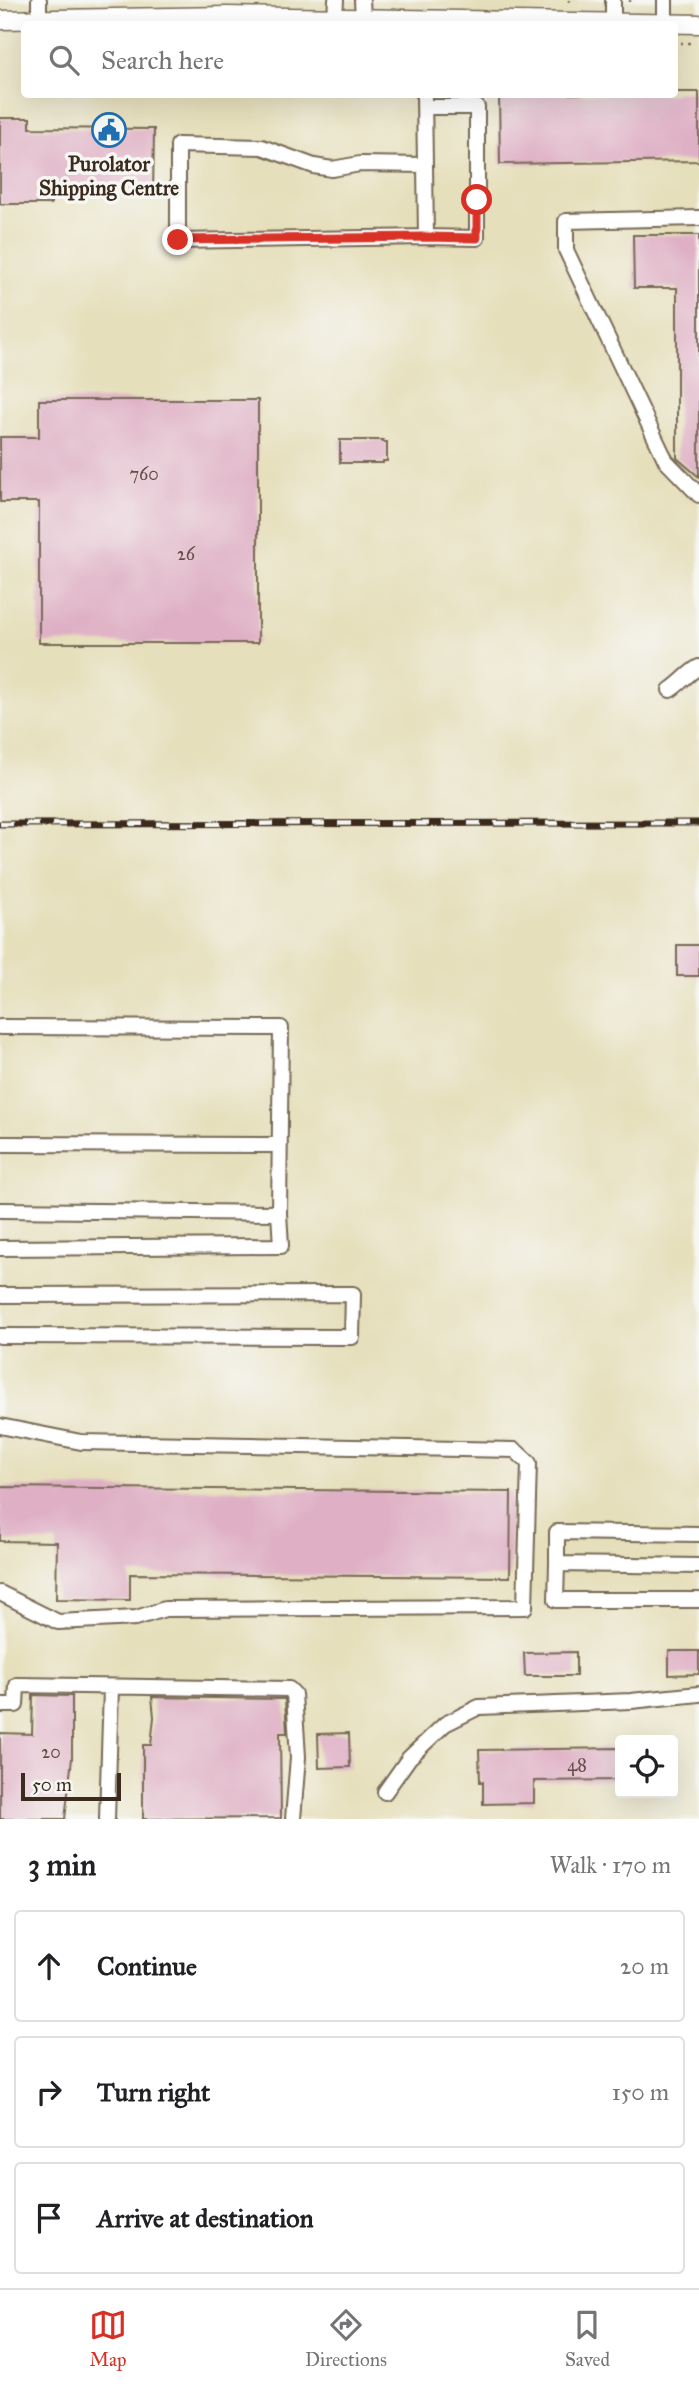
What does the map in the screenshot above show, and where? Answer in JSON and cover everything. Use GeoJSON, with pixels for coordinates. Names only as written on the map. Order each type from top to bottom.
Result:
{"type":"FeatureCollection","features":[{"type":"Feature","properties":{"kind":"main road"},"geometry":{"type":"LineString","coordinates":[[0,20],[275,20],[335,9],[362,9],[419,21]]}},
{"type":"Feature","properties":{"kind":"main road"},"geometry":{"type":"LineString","coordinates":[[678,23],[699,24]]}},
{"type":"Feature","properties":{"kind":"street"},"geometry":{"type":"LineString","coordinates":[[39,0],[39,19]]}},
{"type":"Feature","properties":{"kind":"street"},"geometry":{"type":"LineString","coordinates":[[613,0],[613,21]]}},
{"type":"Feature","properties":{"kind":"street"},"geometry":{"type":"LineString","coordinates":[[665,0],[665,21]]}},
{"type":"Feature","properties":{"kind":"street"},"geometry":{"type":"LineString","coordinates":[[425,165],[360,164],[332,169],[314,166],[262,146],[178,145],[178,240],[477,238],[477,107],[425,101],[426,237]]}},
{"type":"Feature","properties":{"kind":"street"},"geometry":{"type":"LineString","coordinates":[[699,218],[566,221],[566,250],[666,461],[699,495]]}},
{"type":"Feature","properties":{"kind":"street"},"geometry":{"type":"LineString","coordinates":[[670,690],[699,667]]}},
{"type":"Feature","properties":{"kind":"street"},"geometry":{"type":"LineString","coordinates":[[684,680],[699,678]]}},
{"type":"Feature","properties":{"kind":"street"},"geometry":{"type":"LineString","coordinates":[[0,1027],[281,1028],[281,1246],[0,1248]]}},
{"type":"Feature","properties":{"kind":"street"},"geometry":{"type":"LineString","coordinates":[[0,1144],[280,1145]]}},
{"type":"Feature","properties":{"kind":"street"},"geometry":{"type":"LineString","coordinates":[[0,1210],[279,1213]]}},
{"type":"Feature","properties":{"kind":"street"},"geometry":{"type":"LineString","coordinates":[[0,1295],[353,1294],[352,1337],[0,1336]]}},
{"type":"Feature","properties":{"kind":"street"},"geometry":{"type":"LineString","coordinates":[[0,1426],[81,1442],[515,1450],[529,1463],[525,1607],[164,1609],[136,1618],[58,1622],[0,1593]]}},
{"type":"Feature","properties":{"kind":"street"},"geometry":{"type":"LineString","coordinates":[[699,1534],[557,1532],[556,1600],[699,1600]]}},
{"type":"Feature","properties":{"kind":"street"},"geometry":{"type":"LineString","coordinates":[[557,1564],[699,1566]]}},
{"type":"Feature","properties":{"kind":"street"},"geometry":{"type":"LineString","coordinates":[[0,1705],[16,1705],[18,1685],[289,1689],[294,1694],[298,1757],[293,1819]]}},
{"type":"Feature","properties":{"kind":"street"},"geometry":{"type":"LineString","coordinates":[[107,1819],[111,1688]]}},
{"type":"Feature","properties":{"kind":"street"},"geometry":{"type":"LineString","coordinates":[[385,1792],[409,1758],[445,1724],[479,1707],[631,1701],[699,1694]]}},
{"type":"Feature","properties":{"kind":"path"},"geometry":{"type":"LineString","coordinates":[[678,43],[690,43]]}},
{"type":"Feature","properties":{"kind":"building"},"geometry":{"type":"Polygon","coordinates":[[[678,92],[699,92],[699,161],[500,164],[499,98],[678,98],[678,92]]]}},
{"type":"Feature","properties":{"kind":"building"},"geometry":{"type":"Polygon","coordinates":[[[0,118],[30,118],[30,128],[154,129],[153,195],[51,195],[51,204],[0,204],[0,118]]]}},
{"type":"Feature","properties":{"kind":"building"},"geometry":{"type":"Polygon","coordinates":[[[633,235],[699,235],[699,477],[677,458],[677,288],[634,288],[633,235]]]}},
{"type":"Feature","properties":{"kind":"building"},"geometry":{"type":"Polygon","coordinates":[[[39,400],[258,400],[258,643],[39,643],[39,502],[0,502],[0,437],[39,437],[39,400]]]}},
{"type":"Feature","properties":{"kind":"building"},"geometry":{"type":"Polygon","coordinates":[[[340,440],[383,440],[387,442],[387,461],[340,463],[340,440]]]}},
{"type":"Feature","properties":{"kind":"building"},"geometry":{"type":"Polygon","coordinates":[[[677,945],[699,945],[699,976],[677,976],[677,945]]]}},
{"type":"Feature","properties":{"kind":"building"},"geometry":{"type":"Polygon","coordinates":[[[0,1487],[511,1492],[510,1577],[130,1574],[130,1600],[56,1599],[57,1542],[0,1541],[0,1487]]]}},
{"type":"Feature","properties":{"kind":"building"},"geometry":{"type":"Polygon","coordinates":[[[669,1651],[699,1651],[699,1674],[669,1675],[669,1651]]]}},
{"type":"Feature","properties":{"kind":"building"},"geometry":{"type":"Polygon","coordinates":[[[576,1652],[576,1676],[525,1676],[524,1653],[576,1652]]]}},
{"type":"Feature","properties":{"kind":"building"},"geometry":{"type":"Polygon","coordinates":[[[33,1695],[72,1696],[72,1758],[65,1819],[0,1819],[0,1733],[32,1734],[33,1695]]]}},
{"type":"Feature","properties":{"kind":"building"},"geometry":{"type":"Polygon","coordinates":[[[152,1697],[285,1699],[287,1733],[280,1733],[281,1818],[143,1819],[143,1745],[151,1745],[154,1717],[152,1697]]]}},
{"type":"Feature","properties":{"kind":"building"},"geometry":{"type":"Polygon","coordinates":[[[349,1733],[350,1767],[319,1768],[318,1734],[349,1733]]]}},
{"type":"Feature","properties":{"kind":"building"},"geometry":{"type":"Polygon","coordinates":[[[615,1748],[615,1780],[534,1781],[534,1803],[483,1804],[479,1750],[615,1748]]]}},
{"type":"Feature","properties":{"kind":"railway"},"geometry":{"type":"LineString","coordinates":[[0,824],[699,823]]}},
{"type":"Feature","properties":{"kind":"place","name":"Purolator Shipping Centre"},"geometry":{"type":"Point","coordinates":[109,130]}},
{"type":"Feature","properties":{"kind":"route"},"geometry":{"type":"LineString","coordinates":[[178,240],[477,238],[477,200]]}}]}
